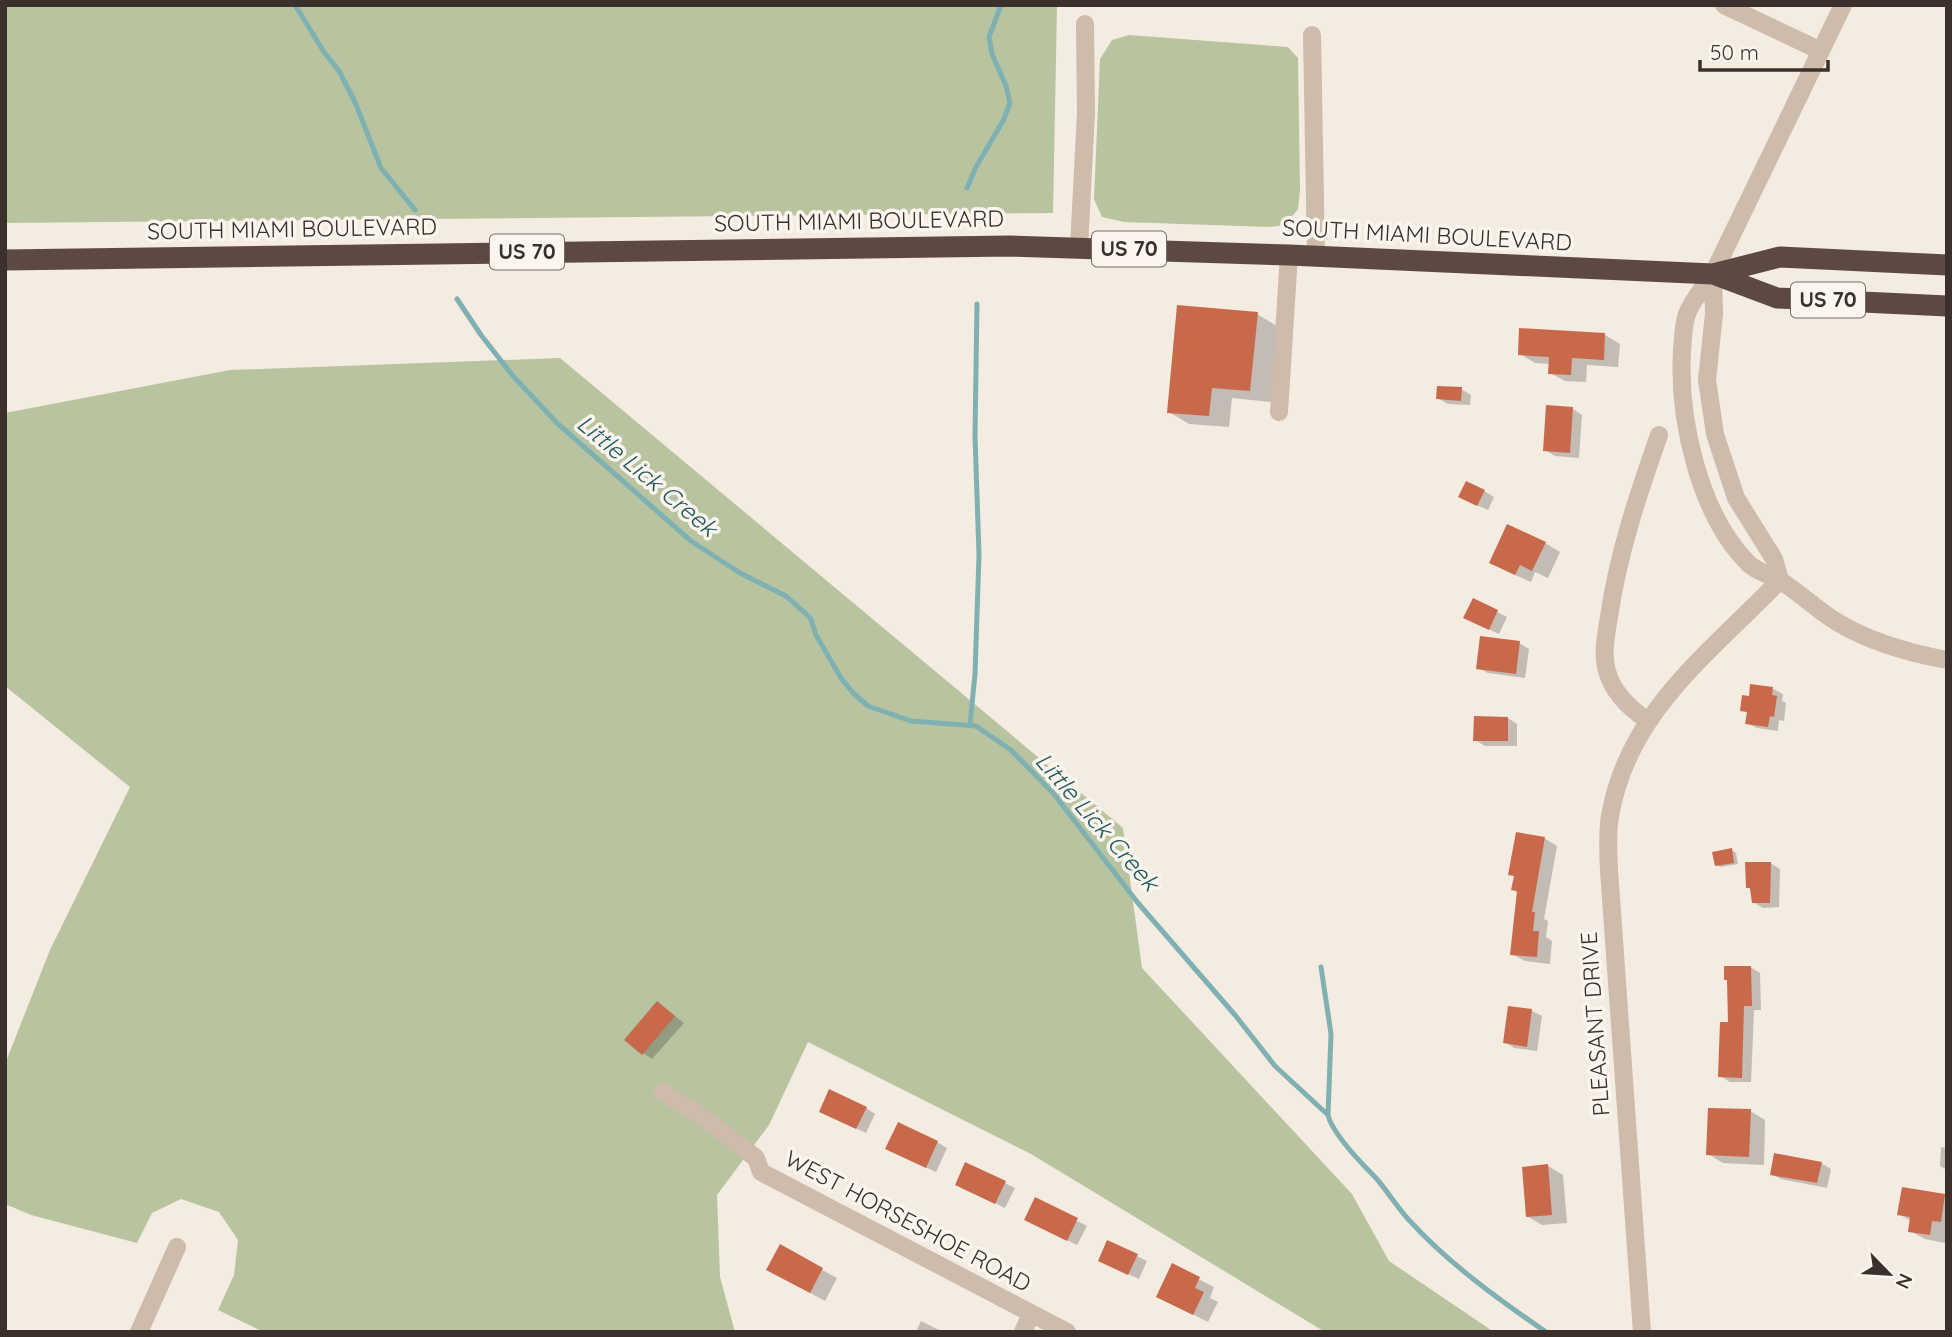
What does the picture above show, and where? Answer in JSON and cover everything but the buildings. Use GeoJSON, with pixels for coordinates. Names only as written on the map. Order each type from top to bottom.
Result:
{"type":"FeatureCollection","features":[{"type":"Feature","properties":{"kind":"highway","name":"SOUTH MIAMI BOULEVARD"},"geometry":{"type":"LineString","coordinates":[[5,260],[942,246],[1079,247],[1713,274],[1780,257],[1947,265]]}},
{"type":"Feature","properties":{"kind":"highway","name":"SOUTH MIAMI BOULEVARD"},"geometry":{"type":"LineString","coordinates":[[1713,274],[1777,298],[1947,306]]}},
{"type":"Feature","properties":{"kind":"street"},"geometry":{"type":"LineString","coordinates":[[1724,5],[1821,51]]}},
{"type":"Feature","properties":{"kind":"street"},"geometry":{"type":"LineString","coordinates":[[1843,5],[1713,274],[1687,313],[1681,379],[1689,440],[1702,486],[1719,521],[1739,553],[1758,572],[1780,580],[1838,623],[1859,634],[1902,650],[1947,660]]}},
{"type":"Feature","properties":{"kind":"street"},"geometry":{"type":"LineString","coordinates":[[1079,247],[1086,113],[1085,24]]}},
{"type":"Feature","properties":{"kind":"street"},"geometry":{"type":"LineString","coordinates":[[1312,35],[1316,256]]}},
{"type":"Feature","properties":{"kind":"street"},"geometry":{"type":"LineString","coordinates":[[1279,412],[1289,255]]}},
{"type":"Feature","properties":{"kind":"street"},"geometry":{"type":"LineString","coordinates":[[1713,274],[1714,314],[1707,380],[1714,435],[1736,498],[1774,559],[1780,580]]}},
{"type":"Feature","properties":{"kind":"street"},"geometry":{"type":"LineString","coordinates":[[1647,720],[1631,709],[1616,692],[1607,671],[1605,652],[1612,597],[1626,535],[1659,435]]}},
{"type":"Feature","properties":{"kind":"street","name":"PLEASANT DRIVE"},"geometry":{"type":"LineString","coordinates":[[1642,1332],[1608,838],[1609,819],[1620,776],[1647,720],[1674,688],[1780,580]]}},
{"type":"Feature","properties":{"kind":"street","name":"WEST HORSESHOE ROAD"},"geometry":{"type":"LineString","coordinates":[[663,1092],[708,1121],[756,1158],[761,1172],[1067,1332]]}},
{"type":"Feature","properties":{"kind":"street"},"geometry":{"type":"LineString","coordinates":[[139,1332],[177,1247]]}},
{"type":"Feature","properties":{"kind":"street"},"geometry":{"type":"LineString","coordinates":[[1023,1332],[1031,1314]]}},
{"type":"Feature","properties":{"kind":"green space"},"geometry":{"type":"Polygon","coordinates":[[[5,5],[1057,5],[1053,213],[5,223],[5,5]]]}},
{"type":"Feature","properties":{"kind":"green space"},"geometry":{"type":"Polygon","coordinates":[[[1129,35],[1288,47],[1298,58],[1300,190],[1298,209],[1285,225],[1270,227],[1124,222],[1102,217],[1094,199],[1100,59],[1112,40],[1129,35]]]}},
{"type":"Feature","properties":{"kind":"green space"},"geometry":{"type":"Polygon","coordinates":[[[560,358],[1123,828],[1142,968],[1352,1194],[1389,1261],[1494,1332],[1325,1332],[1031,1154],[808,1042],[769,1125],[717,1195],[720,1277],[735,1332],[264,1332],[218,1310],[234,1275],[238,1240],[219,1212],[181,1199],[152,1213],[137,1243],[31,1215],[5,1204],[5,1064],[50,950],[130,787],[5,686],[5,413],[230,370],[560,358]]]}},
{"type":"Feature","properties":{"kind":"waterway","name":"Little Lick Creek"},"geometry":{"type":"LineString","coordinates":[[295,5],[339,71],[355,102],[381,168],[415,210]]}},
{"type":"Feature","properties":{"kind":"waterway"},"geometry":{"type":"LineString","coordinates":[[967,188],[1010,103],[1006,86],[992,54],[989,37],[1001,5]]}},
{"type":"Feature","properties":{"kind":"waterway","name":"Little Lick Creek"},"geometry":{"type":"LineString","coordinates":[[457,299],[513,376],[558,424],[691,541],[740,573],[786,596],[805,613],[811,619],[816,635],[841,678],[868,706],[911,721],[976,726],[1011,750],[1053,793],[1138,903],[1235,1015],[1275,1066],[1328,1115],[1341,1139],[1409,1220],[1457,1266],[1546,1332]]}},
{"type":"Feature","properties":{"kind":"waterway"},"geometry":{"type":"LineString","coordinates":[[970,724],[975,674],[979,555],[975,436],[977,304]]}},
{"type":"Feature","properties":{"kind":"waterway"},"geometry":{"type":"LineString","coordinates":[[1321,967],[1331,1034],[1328,1115]]}}]}
